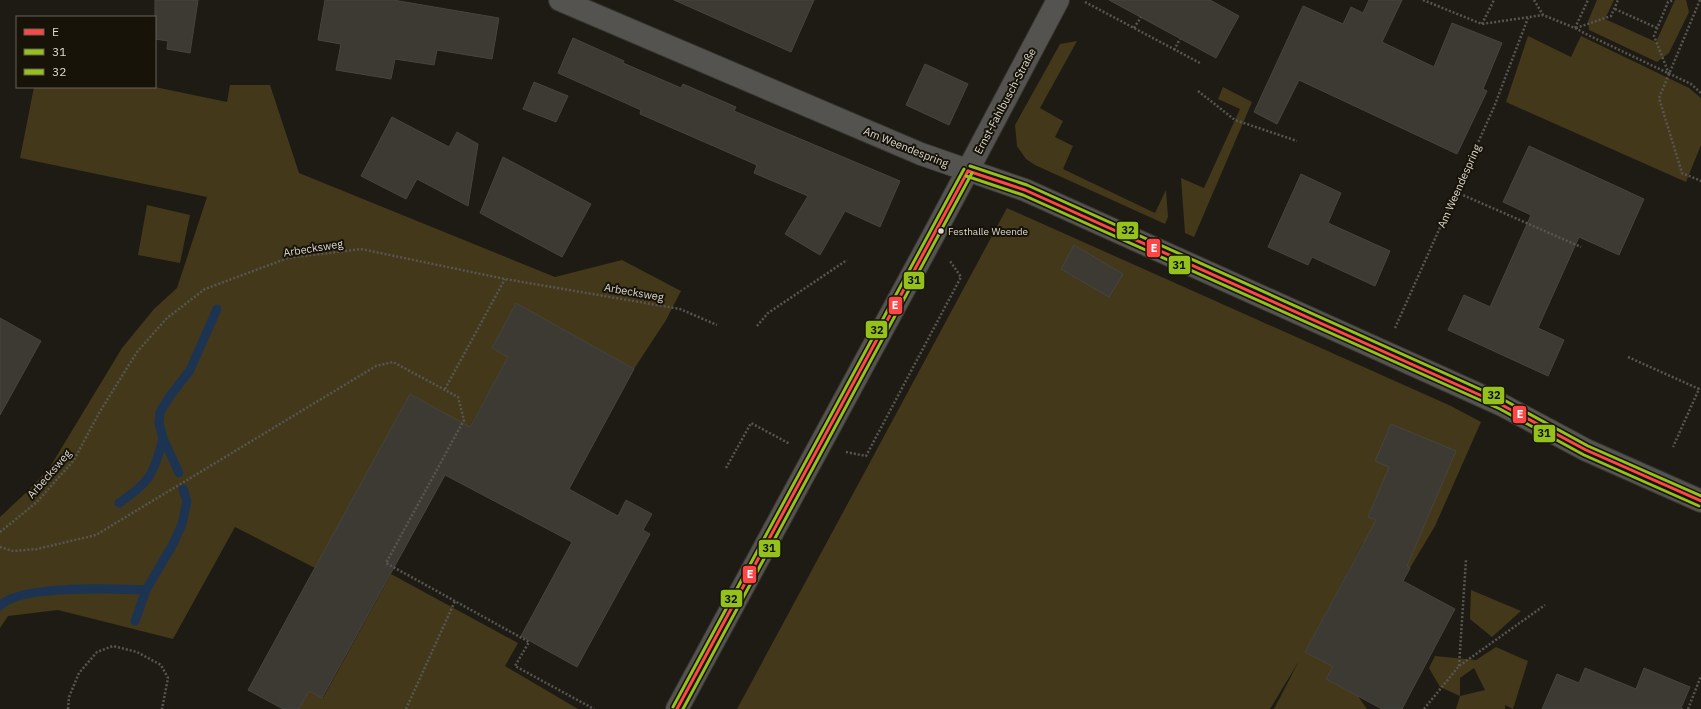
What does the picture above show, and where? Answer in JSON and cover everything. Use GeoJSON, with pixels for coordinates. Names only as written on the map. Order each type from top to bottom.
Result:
{"type":"FeatureCollection","features":[{"type":"Feature","properties":{"kind":"street","name":"Am Weendespring"},"geometry":{"type":"LineString","coordinates":[[560,0],[921,154],[1025,190],[1502,405],[1586,450],[1701,502]]}},
{"type":"Feature","properties":{"kind":"street","name":"Ernst-Fahlbusch-Straße"},"geometry":{"type":"LineString","coordinates":[[677,709],[968,171],[1058,0]]}},
{"type":"Feature","properties":{"kind":"path"},"geometry":{"type":"LineString","coordinates":[[1081,0],[1200,63]]}},
{"type":"Feature","properties":{"kind":"path"},"geometry":{"type":"LineString","coordinates":[[1423,0],[1482,24],[1542,15],[1576,28],[1691,84],[1701,93]]}},
{"type":"Feature","properties":{"kind":"path"},"geometry":{"type":"LineString","coordinates":[[1482,24],[1494,0]]}},
{"type":"Feature","properties":{"kind":"path"},"geometry":{"type":"LineString","coordinates":[[1534,0],[1542,15]]}},
{"type":"Feature","properties":{"kind":"path"},"geometry":{"type":"LineString","coordinates":[[1576,28],[1588,0]]}},
{"type":"Feature","properties":{"kind":"path"},"geometry":{"type":"LineString","coordinates":[[1576,28],[1611,16],[1618,0]]}},
{"type":"Feature","properties":{"kind":"path"},"geometry":{"type":"LineString","coordinates":[[1664,0],[1668,2],[1674,0]]}},
{"type":"Feature","properties":{"kind":"path"},"geometry":{"type":"LineString","coordinates":[[1700,0],[1659,98],[1682,173],[1701,181]]}},
{"type":"Feature","properties":{"kind":"path"},"geometry":{"type":"LineString","coordinates":[[1668,2],[1654,36],[1669,74]]}},
{"type":"Feature","properties":{"kind":"path"},"geometry":{"type":"LineString","coordinates":[[1614,9],[1657,28]]}},
{"type":"Feature","properties":{"kind":"path"},"geometry":{"type":"LineString","coordinates":[[1134,28],[1141,17]]}},
{"type":"Feature","properties":{"kind":"path","name":"Am Weendespring"},"geometry":{"type":"LineString","coordinates":[[1384,352],[1494,107],[1528,18]]}},
{"type":"Feature","properties":{"kind":"path"},"geometry":{"type":"LineString","coordinates":[[1174,50],[1180,39]]}},
{"type":"Feature","properties":{"kind":"path"},"geometry":{"type":"LineString","coordinates":[[1198,91],[1236,120],[1297,141]]}},
{"type":"Feature","properties":{"kind":"path"},"geometry":{"type":"LineString","coordinates":[[1456,192],[1581,247]]}},
{"type":"Feature","properties":{"kind":"path","name":"Arbecksweg"},"geometry":{"type":"LineString","coordinates":[[0,532],[37,502],[74,460],[99,413],[137,352],[167,318],[206,289],[288,258],[361,250],[506,279],[680,309],[717,325]]}},
{"type":"Feature","properties":{"kind":"path"},"geometry":{"type":"LineString","coordinates":[[757,326],[768,313],[847,260]]}},
{"type":"Feature","properties":{"kind":"path"},"geometry":{"type":"LineString","coordinates":[[445,389],[506,279]]}},
{"type":"Feature","properties":{"kind":"path"},"geometry":{"type":"LineString","coordinates":[[1628,357],[1699,389],[1673,447]]}},
{"type":"Feature","properties":{"kind":"path"},"geometry":{"type":"LineString","coordinates":[[0,547],[14,551],[37,549],[96,535],[376,366],[393,362],[458,397],[464,420],[386,563],[529,642],[515,666],[594,709]]}},
{"type":"Feature","properties":{"kind":"path"},"geometry":{"type":"LineString","coordinates":[[726,468],[751,423],[770,433]]}},
{"type":"Feature","properties":{"kind":"path"},"geometry":{"type":"LineString","coordinates":[[1459,666],[1466,560]]}},
{"type":"Feature","properties":{"kind":"path"},"geometry":{"type":"LineString","coordinates":[[406,709],[455,600]]}},
{"type":"Feature","properties":{"kind":"path"},"geometry":{"type":"LineString","coordinates":[[1424,709],[1459,666],[1546,605]]}},
{"type":"Feature","properties":{"kind":"path"},"geometry":{"type":"LineString","coordinates":[[68,709],[69,697],[80,673],[97,652],[113,646],[137,652],[161,665],[168,678],[162,709]]}},
{"type":"Feature","properties":{"kind":"path"},"geometry":{"type":"LineString","coordinates":[[1688,709],[1701,676]]}},
{"type":"Feature","properties":{"kind":"shaded area"},"geometry":{"type":"Polygon","coordinates":[[[1597,0],[1614,0],[1605,19],[1656,42],[1675,0],[1686,0],[1689,12],[1669,53],[1657,62],[1589,30],[1588,21],[1597,0]]]}},
{"type":"Feature","properties":{"kind":"shaded area"},"geometry":{"type":"Polygon","coordinates":[[[1528,36],[1571,57],[1581,36],[1689,88],[1701,98],[1701,145],[1686,182],[1506,102],[1528,36]]]}},
{"type":"Feature","properties":{"kind":"shaded area"},"geometry":{"type":"Polygon","coordinates":[[[1077,41],[1040,108],[1063,121],[1055,137],[1073,146],[1063,169],[1155,213],[1166,190],[1168,217],[1165,224],[1035,165],[1026,159],[1017,146],[1015,125],[1060,44],[1077,41]]]}},
{"type":"Feature","properties":{"kind":"shaded area"},"geometry":{"type":"Polygon","coordinates":[[[230,85],[270,85],[299,173],[555,277],[622,260],[681,291],[666,320],[634,369],[516,303],[492,348],[508,357],[460,444],[445,413],[410,394],[315,568],[235,527],[173,639],[58,610],[8,616],[0,628],[0,517],[31,488],[50,467],[122,348],[154,309],[177,288],[207,197],[20,158],[34,88],[156,87],[227,102],[230,85]]]}},
{"type":"Feature","properties":{"kind":"shaded area"},"geometry":{"type":"Polygon","coordinates":[[[1223,87],[1252,102],[1194,237],[1185,233],[1181,178],[1204,188],[1240,109],[1218,99],[1223,87]]]}},
{"type":"Feature","properties":{"kind":"shaded area"},"geometry":{"type":"Polygon","coordinates":[[[147,205],[190,215],[180,263],[138,255],[147,205]]]}},
{"type":"Feature","properties":{"kind":"shaded area"},"geometry":{"type":"Polygon","coordinates":[[[1007,208],[1451,406],[1481,422],[1435,526],[1410,568],[1363,543],[1305,652],[1333,667],[1327,679],[1358,696],[1367,709],[1274,709],[1299,661],[1270,709],[737,709],[1007,208]]]}},
{"type":"Feature","properties":{"kind":"shaded area"},"geometry":{"type":"Polygon","coordinates":[[[391,574],[518,643],[505,666],[578,709],[299,709],[309,691],[323,698],[391,574]]]}},
{"type":"Feature","properties":{"kind":"shaded area"},"geometry":{"type":"Polygon","coordinates":[[[1471,590],[1521,611],[1492,637],[1470,619],[1471,590]]]}},
{"type":"Feature","properties":{"kind":"shaded area"},"geometry":{"type":"Polygon","coordinates":[[[1496,647],[1528,661],[1513,709],[1505,705],[1505,709],[1456,709],[1460,696],[1440,687],[1429,668],[1435,656],[1476,660],[1496,647]],[[1474,668],[1460,678],[1460,696],[1485,690],[1474,668]]]}},
{"type":"Feature","properties":{"kind":"building"},"geometry":{"type":"Polygon","coordinates":[[[155,0],[198,0],[190,53],[167,49],[168,41],[156,39],[155,0]]]}},
{"type":"Feature","properties":{"kind":"building"},"geometry":{"type":"Polygon","coordinates":[[[325,0],[393,0],[499,18],[492,59],[437,50],[434,65],[395,59],[391,79],[336,70],[341,44],[318,40],[325,0]]]}},
{"type":"Feature","properties":{"kind":"building"},"geometry":{"type":"Polygon","coordinates":[[[674,0],[814,0],[791,52],[674,0]]]}},
{"type":"Feature","properties":{"kind":"building"},"geometry":{"type":"Polygon","coordinates":[[[1109,0],[1210,0],[1239,16],[1216,58],[1109,0]]]}},
{"type":"Feature","properties":{"kind":"building"},"geometry":{"type":"Polygon","coordinates":[[[1369,0],[1402,0],[1382,42],[1434,67],[1452,23],[1502,43],[1483,89],[1487,91],[1457,154],[1299,80],[1277,124],[1254,112],[1303,6],[1343,24],[1351,7],[1363,13],[1369,0]]]}},
{"type":"Feature","properties":{"kind":"building"},"geometry":{"type":"Polygon","coordinates":[[[573,38],[624,61],[623,63],[681,88],[683,84],[736,107],[734,111],[900,181],[880,227],[845,211],[820,255],[785,234],[808,196],[754,173],[757,165],[640,114],[641,110],[558,73],[573,38]]]}},
{"type":"Feature","properties":{"kind":"building"},"geometry":{"type":"Polygon","coordinates":[[[925,64],[968,84],[949,125],[906,105],[925,64]]]}},
{"type":"Feature","properties":{"kind":"building"},"geometry":{"type":"Polygon","coordinates":[[[534,82],[568,96],[556,122],[523,109],[534,82]]]}},
{"type":"Feature","properties":{"kind":"building"},"geometry":{"type":"Polygon","coordinates":[[[392,117],[449,147],[457,132],[478,144],[468,206],[417,179],[406,199],[361,176],[392,117]]]}},
{"type":"Feature","properties":{"kind":"building"},"geometry":{"type":"Polygon","coordinates":[[[1529,146],[1644,199],[1619,255],[1579,237],[1538,328],[1564,340],[1548,376],[1448,330],[1464,295],[1490,307],[1531,215],[1503,202],[1529,146]]]}},
{"type":"Feature","properties":{"kind":"building"},"geometry":{"type":"Polygon","coordinates":[[[503,157],[591,204],[562,257],[480,213],[503,157]]]}},
{"type":"Feature","properties":{"kind":"building"},"geometry":{"type":"Polygon","coordinates":[[[1301,174],[1341,193],[1328,223],[1390,251],[1375,286],[1312,257],[1308,265],[1268,247],[1301,174]]]}},
{"type":"Feature","properties":{"kind":"building"},"geometry":{"type":"Polygon","coordinates":[[[1074,245],[1123,274],[1109,297],[1061,269],[1074,245]]]}},
{"type":"Feature","properties":{"kind":"building"},"geometry":{"type":"Polygon","coordinates":[[[516,303],[634,369],[569,489],[618,516],[626,500],[652,514],[643,530],[650,534],[577,667],[521,636],[572,542],[445,475],[322,698],[309,691],[299,709],[283,709],[248,690],[410,394],[470,427],[508,357],[492,348],[516,303]]]}},
{"type":"Feature","properties":{"kind":"building"},"geometry":{"type":"Polygon","coordinates":[[[0,318],[41,341],[0,415],[0,318]]]}},
{"type":"Feature","properties":{"kind":"building"},"geometry":{"type":"Polygon","coordinates":[[[1391,424],[1456,451],[1407,566],[1410,568],[1403,581],[1455,609],[1402,709],[1382,709],[1326,679],[1333,667],[1305,652],[1376,520],[1368,517],[1389,467],[1375,461],[1391,424]]]}},
{"type":"Feature","properties":{"kind":"building"},"geometry":{"type":"Polygon","coordinates":[[[1585,668],[1636,689],[1644,668],[1690,687],[1681,708],[1683,709],[1542,709],[1557,674],[1579,683],[1585,668]]]}},
{"type":"Feature","properties":{"kind":"waterway"},"geometry":{"type":"LineString","coordinates":[[179,473],[163,438],[159,423],[160,412],[190,370],[217,309]]}},
{"type":"Feature","properties":{"kind":"waterway"},"geometry":{"type":"LineString","coordinates":[[119,503],[138,489],[149,476],[157,460],[163,438]]}},
{"type":"Feature","properties":{"kind":"waterway"},"geometry":{"type":"LineString","coordinates":[[135,621],[146,590],[173,544],[182,524],[187,501],[183,489]]}},
{"type":"Feature","properties":{"kind":"waterway"},"geometry":{"type":"LineString","coordinates":[[0,606],[10,599],[26,594],[46,591],[69,589],[146,590]]}},
{"type":"Feature","properties":{"kind":"transit line","name":"32"},"geometry":{"type":"LineString","coordinates":[[970,166],[1027,185],[1504,400],[1588,446],[1701,496]]}},
{"type":"Feature","properties":{"kind":"transit line","name":"32"},"geometry":{"type":"LineString","coordinates":[[673,707],[964,169]]}},
{"type":"Feature","properties":{"kind":"transit line","name":"E"},"geometry":{"type":"LineString","coordinates":[[968,171],[1025,190],[1502,405],[1586,450],[1701,501]]}},
{"type":"Feature","properties":{"kind":"transit line","name":"E"},"geometry":{"type":"LineString","coordinates":[[677,709],[968,171]]}},
{"type":"Feature","properties":{"kind":"transit line","name":"31"},"geometry":{"type":"LineString","coordinates":[[683,709],[972,173]]}},
{"type":"Feature","properties":{"kind":"transit line","name":"31"},"geometry":{"type":"LineString","coordinates":[[966,176],[1023,195],[1500,409],[1584,455],[1699,506]]}},
{"type":"Feature","properties":{"kind":"place","name":"Festhalle Weende"},"geometry":{"type":"Point","coordinates":[941,231]}}]}
